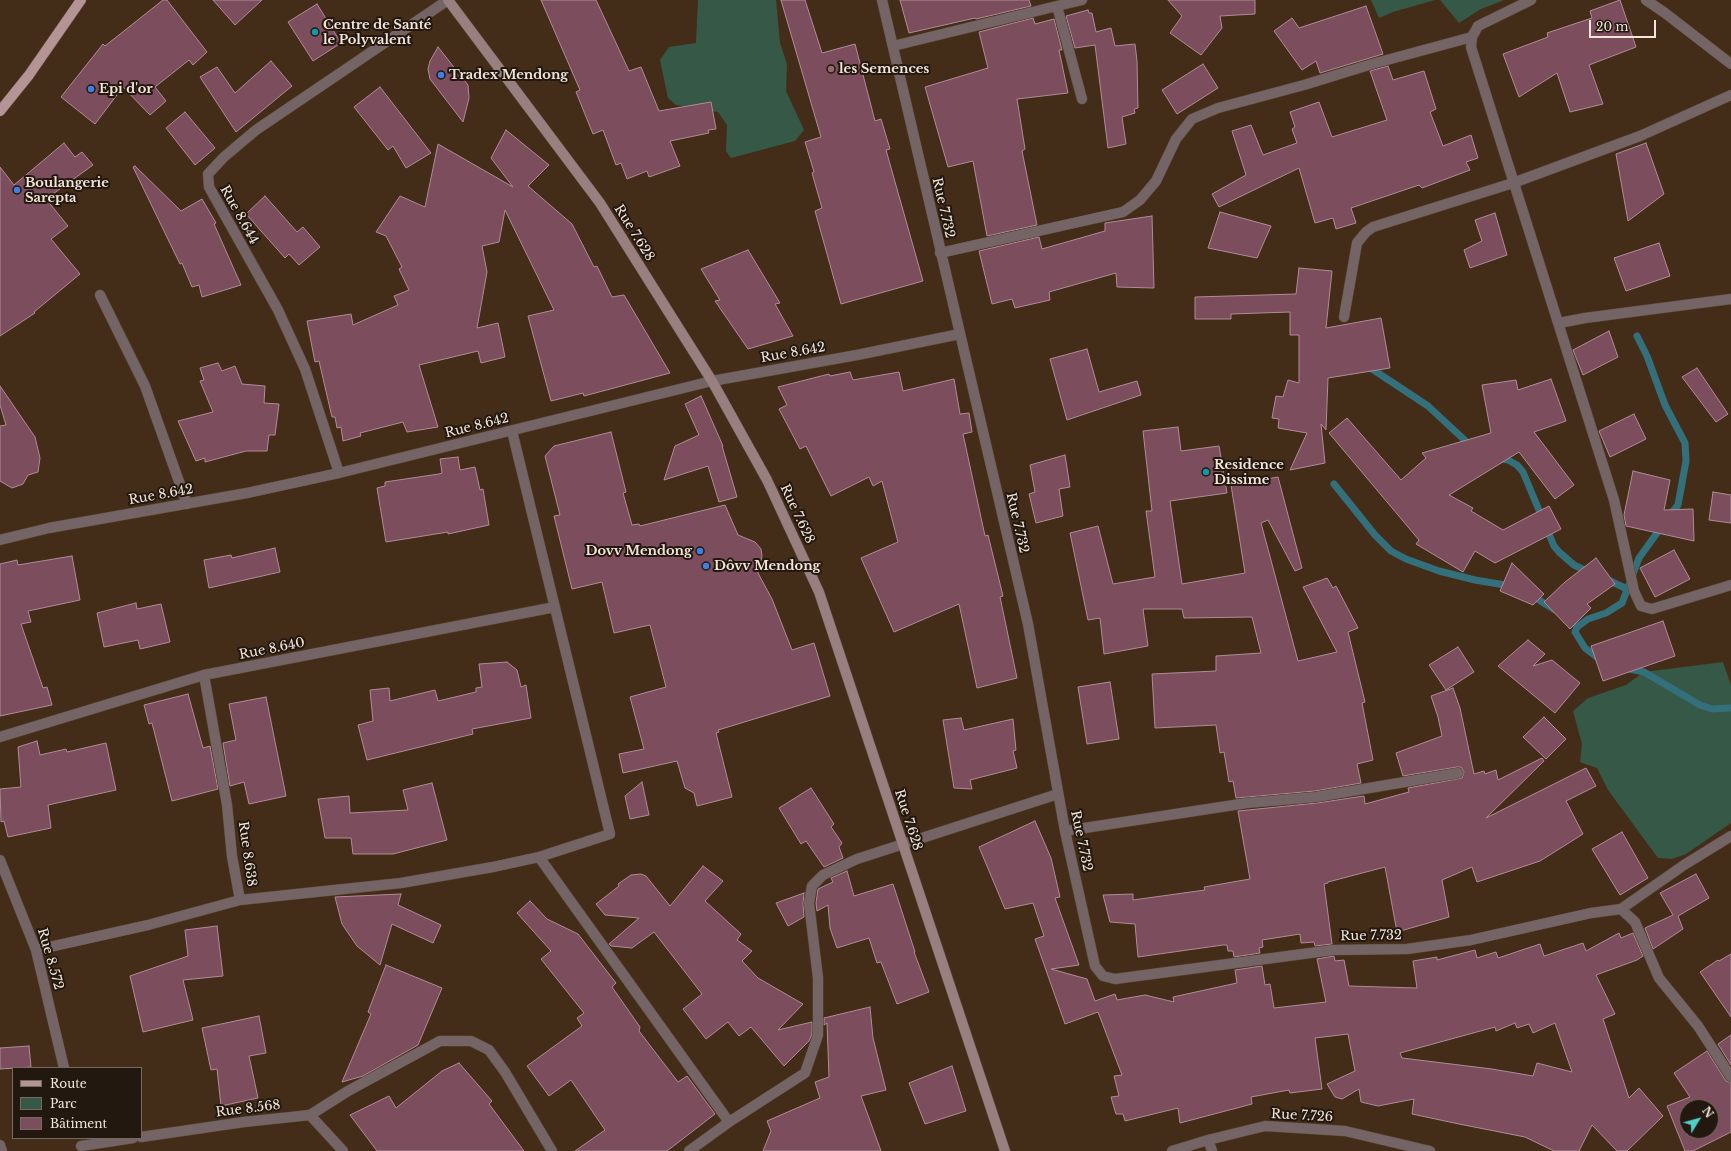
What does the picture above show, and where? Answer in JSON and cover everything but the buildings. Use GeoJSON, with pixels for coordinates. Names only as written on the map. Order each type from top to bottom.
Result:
{"type":"FeatureCollection","features":[{"type":"Feature","properties":{"kind":"main road"},"geometry":{"type":"LineString","coordinates":[[0,111],[29,75],[81,0]]}},
{"type":"Feature","properties":{"kind":"main road","name":"Rue 7.628"},"geometry":{"type":"LineString","coordinates":[[448,0],[600,204],[712,381],[767,480],[819,592],[1005,1151]]}},
{"type":"Feature","properties":{"kind":"street","name":"Rue 8.644"},"geometry":{"type":"LineString","coordinates":[[339,473],[305,369],[278,310],[209,187],[208,174],[224,157],[256,130],[448,0]]}},
{"type":"Feature","properties":{"kind":"street","name":"Rue 7.732"},"geometry":{"type":"LineString","coordinates":[[882,0],[1028,624],[1065,831],[1095,966],[1103,976],[1114,979],[1333,950],[1407,949],[1471,940],[1591,913],[1621,909]]}},
{"type":"Feature","properties":{"kind":"street"},"geometry":{"type":"LineString","coordinates":[[893,46],[1082,0]]}},
{"type":"Feature","properties":{"kind":"street"},"geometry":{"type":"LineString","coordinates":[[1531,0],[1478,26],[1472,37],[1471,47],[1614,500],[1634,591],[1641,606],[1652,609],[1731,585]]}},
{"type":"Feature","properties":{"kind":"street"},"geometry":{"type":"LineString","coordinates":[[1646,0],[1731,64]]}},
{"type":"Feature","properties":{"kind":"street"},"geometry":{"type":"LineString","coordinates":[[1057,6],[1082,99]]}},
{"type":"Feature","properties":{"kind":"street"},"geometry":{"type":"LineString","coordinates":[[940,253],[1123,212],[1140,200],[1156,181],[1176,139],[1192,119],[1233,103],[1304,85],[1372,64],[1472,37]]}},
{"type":"Feature","properties":{"kind":"street"},"geometry":{"type":"LineString","coordinates":[[1344,317],[1357,243],[1366,232],[1373,227],[1513,183],[1640,136],[1731,95]]}},
{"type":"Feature","properties":{"kind":"street"},"geometry":{"type":"LineString","coordinates":[[100,295],[145,386],[187,504]]}},
{"type":"Feature","properties":{"kind":"street"},"geometry":{"type":"LineString","coordinates":[[1558,323],[1585,318],[1731,299]]}},
{"type":"Feature","properties":{"kind":"street","name":"Rue 8.642"},"geometry":{"type":"LineString","coordinates":[[0,540],[49,528],[187,504],[339,473],[712,381],[857,355],[960,334]]}},
{"type":"Feature","properties":{"kind":"street"},"geometry":{"type":"LineString","coordinates":[[240,900],[401,883],[493,867],[539,857],[610,834],[512,431]]}},
{"type":"Feature","properties":{"kind":"street","name":"Rue 8.640"},"geometry":{"type":"LineString","coordinates":[[0,737],[204,675],[555,607]]}},
{"type":"Feature","properties":{"kind":"street","name":"Rue 8.638"},"geometry":{"type":"LineString","coordinates":[[36,950],[148,925],[240,900],[232,856],[227,805],[204,675]]}},
{"type":"Feature","properties":{"kind":"street"},"geometry":{"type":"LineString","coordinates":[[1065,831],[1247,803],[1316,797],[1458,772]]}},
{"type":"Feature","properties":{"kind":"street"},"geometry":{"type":"LineString","coordinates":[[689,1151],[729,1122],[805,1073],[818,1035],[818,978],[809,903],[812,886],[823,875],[857,859],[1058,794]]}},
{"type":"Feature","properties":{"kind":"street"},"geometry":{"type":"LineString","coordinates":[[1731,836],[1684,865],[1621,909],[1635,922],[1659,978],[1698,1026],[1731,1077]]}},
{"type":"Feature","properties":{"kind":"street"},"geometry":{"type":"LineString","coordinates":[[539,857],[729,1122]]}},
{"type":"Feature","properties":{"kind":"street","name":"Rue 8.572"},"geometry":{"type":"LineString","coordinates":[[0,860],[36,950],[64,1067]]}},
{"type":"Feature","properties":{"kind":"street"},"geometry":{"type":"LineString","coordinates":[[343,1151],[310,1115],[348,1091],[440,1041],[471,1041],[489,1050],[505,1072],[552,1151]]}},
{"type":"Feature","properties":{"kind":"street","name":"Rue 8.568"},"geometry":{"type":"LineString","coordinates":[[142,1137],[244,1122],[310,1115]]}},
{"type":"Feature","properties":{"kind":"street","name":"Rue 7.726"},"geometry":{"type":"LineString","coordinates":[[1172,1151],[1208,1140],[1265,1126],[1345,1131],[1430,1151]]}},
{"type":"Feature","properties":{"kind":"street"},"geometry":{"type":"LineString","coordinates":[[80,1145],[125,1139]]}},
{"type":"Feature","properties":{"kind":"street"},"geometry":{"type":"LineString","coordinates":[[1208,1140],[1212,1151]]}},
{"type":"Feature","properties":{"kind":"street"},"geometry":{"type":"LineString","coordinates":[[0,1145],[2,1151]]}},
{"type":"Feature","properties":{"kind":"green space"},"geometry":{"type":"Polygon","coordinates":[[[698,0],[776,0],[780,43],[787,64],[786,91],[804,130],[795,141],[731,158],[726,151],[727,125],[718,112],[676,105],[668,98],[660,60],[669,47],[696,43],[698,0]]]}},
{"type":"Feature","properties":{"kind":"green space"},"geometry":{"type":"Polygon","coordinates":[[[1371,0],[1435,0],[1393,12],[1379,18],[1371,0]]]}},
{"type":"Feature","properties":{"kind":"green space"},"geometry":{"type":"Polygon","coordinates":[[[1440,0],[1504,0],[1481,9],[1459,23],[1440,0]]]}},
{"type":"Feature","properties":{"kind":"green space"},"geometry":{"type":"Polygon","coordinates":[[[1723,662],[1731,685],[1731,823],[1686,854],[1672,859],[1658,858],[1608,790],[1597,768],[1580,762],[1582,744],[1573,711],[1588,698],[1626,685],[1644,672],[1723,662]]]}},
{"type":"Feature","properties":{"kind":"waterway"},"geometry":{"type":"LineString","coordinates":[[1637,336],[1647,356],[1665,405],[1685,443],[1686,461],[1678,505],[1668,517]]}},
{"type":"Feature","properties":{"kind":"waterway"},"geometry":{"type":"LineString","coordinates":[[1369,367],[1428,406],[1471,446]]}},
{"type":"Feature","properties":{"kind":"waterway"},"geometry":{"type":"LineString","coordinates":[[1497,458],[1508,460],[1517,465],[1523,472],[1554,546],[1574,565],[1591,573]]}},
{"type":"Feature","properties":{"kind":"waterway"},"geometry":{"type":"LineString","coordinates":[[1334,484],[1375,535],[1391,551],[1406,559],[1439,571],[1475,580],[1511,586]]}},
{"type":"Feature","properties":{"kind":"waterway"},"geometry":{"type":"LineString","coordinates":[[1602,661],[1585,648],[1575,632],[1577,627],[1588,619],[1606,613],[1622,603],[1639,558],[1662,526]]}},
{"type":"Feature","properties":{"kind":"waterway"},"geometry":{"type":"LineString","coordinates":[[1606,579],[1627,589]]}},
{"type":"Feature","properties":{"kind":"waterway"},"geometry":{"type":"LineString","coordinates":[[1531,595],[1555,610]]}},
{"type":"Feature","properties":{"kind":"waterway"},"geometry":{"type":"LineString","coordinates":[[1625,668],[1644,672],[1700,705],[1712,709],[1731,708]]}},
{"type":"Feature","properties":{"kind":"place","name":"Centre de Santé le Polyvalent"},"geometry":{"type":"Point","coordinates":[315,32]}},
{"type":"Feature","properties":{"kind":"place","name":"les Semences"},"geometry":{"type":"Point","coordinates":[831,69]}},
{"type":"Feature","properties":{"kind":"place","name":"Tradex Mendong"},"geometry":{"type":"Point","coordinates":[441,75]}},
{"type":"Feature","properties":{"kind":"place","name":"Epi d'or"},"geometry":{"type":"Point","coordinates":[91,89]}},
{"type":"Feature","properties":{"kind":"place","name":"Boulangerie Sarepta"},"geometry":{"type":"Point","coordinates":[17,190]}},
{"type":"Feature","properties":{"kind":"place","name":"Residence Dissime"},"geometry":{"type":"Point","coordinates":[1206,472]}},
{"type":"Feature","properties":{"kind":"place","name":"Dovv Mendong"},"geometry":{"type":"Point","coordinates":[700,551]}},
{"type":"Feature","properties":{"kind":"place","name":"Dôvv Mendong"},"geometry":{"type":"Point","coordinates":[706,566]}}]}
